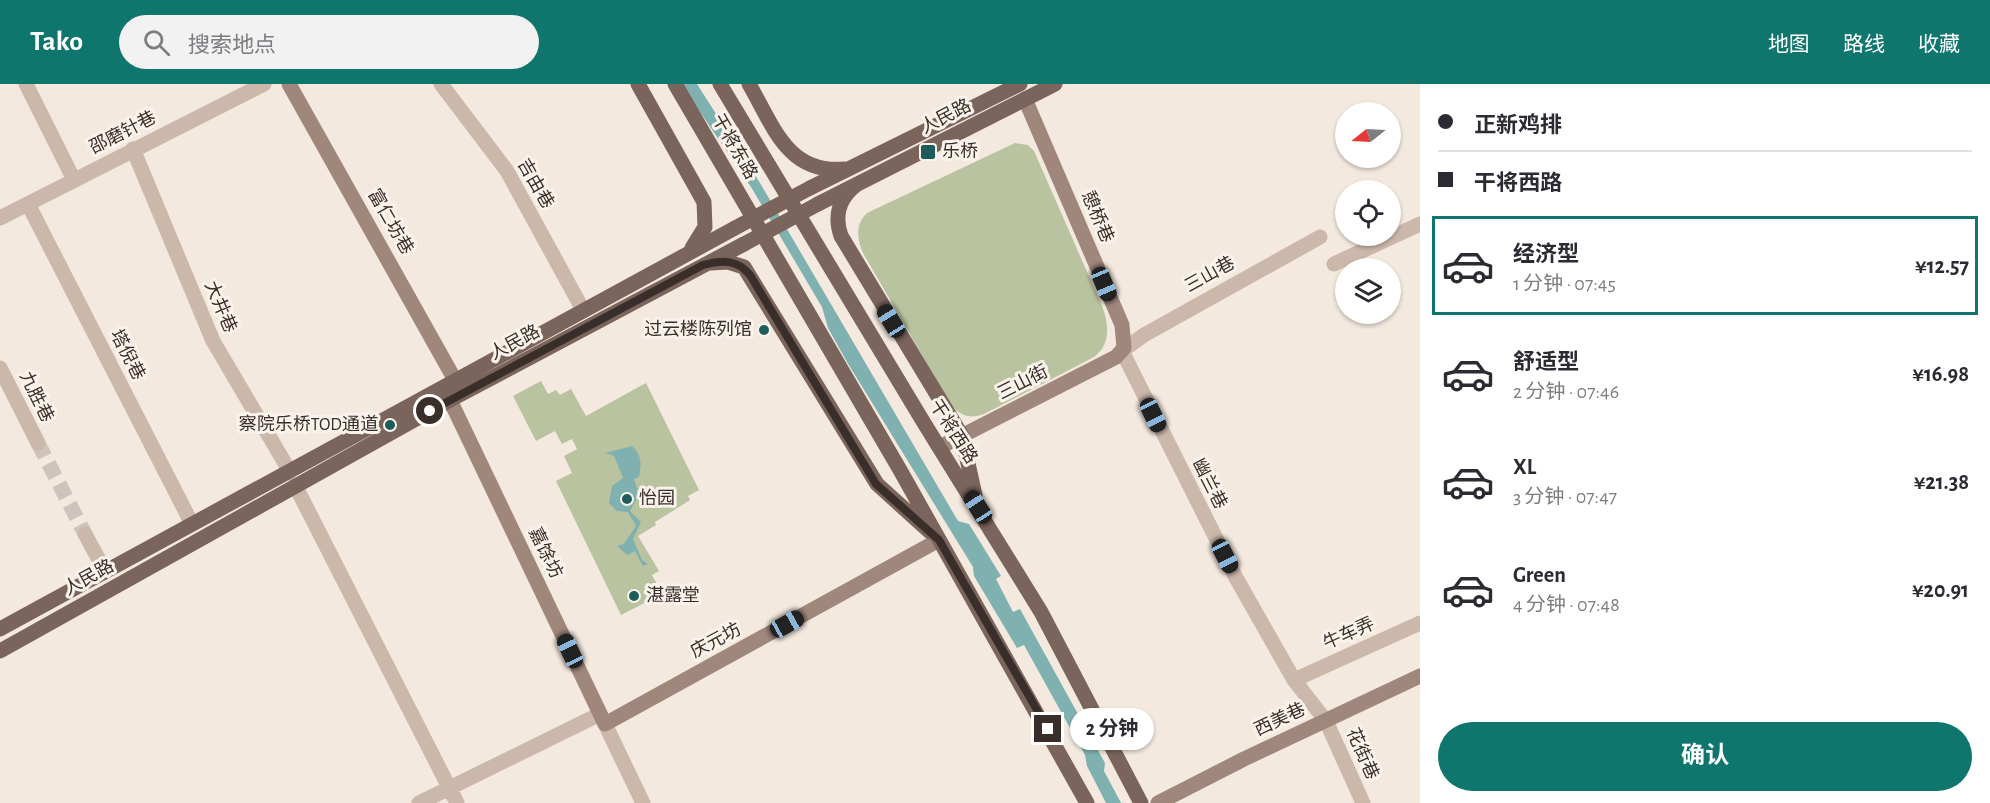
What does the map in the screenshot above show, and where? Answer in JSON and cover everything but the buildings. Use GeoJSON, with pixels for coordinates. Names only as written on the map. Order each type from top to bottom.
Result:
{"type":"FeatureCollection","features":[{"type":"Feature","properties":{"kind":"main road"},"geometry":{"type":"LineString","coordinates":[[638,84],[705,206],[707,217],[704,231],[688,253]]}},
{"type":"Feature","properties":{"kind":"main road","name":"干将东路"},"geometry":{"type":"LineString","coordinates":[[675,84],[900,470]]}},
{"type":"Feature","properties":{"kind":"main road","name":"干将东路"},"geometry":{"type":"LineString","coordinates":[[720,84],[796,211]]}},
{"type":"Feature","properties":{"kind":"main road"},"geometry":{"type":"LineString","coordinates":[[749,84],[792,155],[819,167],[850,168]]}},
{"type":"Feature","properties":{"kind":"main road","name":"人民路"},"geometry":{"type":"LineString","coordinates":[[0,629],[688,253],[810,188],[1020,84]]}},
{"type":"Feature","properties":{"kind":"main road","name":"人民路"},"geometry":{"type":"LineString","coordinates":[[0,651],[450,400],[818,204],[1055,84]]}},
{"type":"Feature","properties":{"kind":"main road"},"geometry":{"type":"LineString","coordinates":[[855,185],[846,194],[839,209],[840,236],[962,436],[978,507]]}},
{"type":"Feature","properties":{"kind":"main road","name":"干将西路"},"geometry":{"type":"LineString","coordinates":[[796,211],[1041,612],[1141,803]]}},
{"type":"Feature","properties":{"kind":"main road"},"geometry":{"type":"LineString","coordinates":[[703,265],[721,261],[736,263],[750,275],[876,484],[939,540]]}},
{"type":"Feature","properties":{"kind":"main road"},"geometry":{"type":"LineString","coordinates":[[876,484],[900,470],[1087,803]]}},
{"type":"Feature","properties":{"kind":"street"},"geometry":{"type":"LineString","coordinates":[[26,84],[74,180]]}},
{"type":"Feature","properties":{"kind":"street","name":"邵磨针巷"},"geometry":{"type":"LineString","coordinates":[[0,218],[264,84]]}},
{"type":"Feature","properties":{"kind":"street","name":"富仁坊巷"},"geometry":{"type":"LineString","coordinates":[[289,84],[455,380]]}},
{"type":"Feature","properties":{"kind":"street","name":"吉由巷"},"geometry":{"type":"LineString","coordinates":[[441,84],[507,171],[583,310]]}},
{"type":"Feature","properties":{"kind":"street","name":"憩桥巷"},"geometry":{"type":"LineString","coordinates":[[1025,99],[1122,325],[1125,343],[1122,351]]}},
{"type":"Feature","properties":{"kind":"street","name":"大井巷"},"geometry":{"type":"LineString","coordinates":[[133,149],[213,341],[289,470]]}},
{"type":"Feature","properties":{"kind":"street","name":"塔倪巷"},"geometry":{"type":"LineString","coordinates":[[28,204],[192,524]]}},
{"type":"Feature","properties":{"kind":"street"},"geometry":{"type":"LineString","coordinates":[[1334,264],[1420,224]]}},
{"type":"Feature","properties":{"kind":"street","name":"三山巷"},"geometry":{"type":"LineString","coordinates":[[1122,351],[1154,329],[1320,237]]}},
{"type":"Feature","properties":{"kind":"street","name":"三山街"},"geometry":{"type":"LineString","coordinates":[[940,447],[1122,351]]}},
{"type":"Feature","properties":{"kind":"street","name":"幽兰巷"},"geometry":{"type":"LineString","coordinates":[[1122,351],[1235,576],[1294,680],[1326,721]]}},
{"type":"Feature","properties":{"kind":"street","name":"九胜巷"},"geometry":{"type":"LineString","coordinates":[[0,368],[38,443]]}},
{"type":"Feature","properties":{"kind":"street","name":"嘉馀坊"},"geometry":{"type":"LineString","coordinates":[[450,400],[602,719]]}},
{"type":"Feature","properties":{"kind":"street"},"geometry":{"type":"LineString","coordinates":[[295,485],[457,803]]}},
{"type":"Feature","properties":{"kind":"street"},"geometry":{"type":"LineString","coordinates":[[85,534],[105,571]]}},
{"type":"Feature","properties":{"kind":"street","name":"庆元坊"},"geometry":{"type":"LineString","coordinates":[[602,719],[939,540]]}},
{"type":"Feature","properties":{"kind":"street","name":"牛车弄"},"geometry":{"type":"LineString","coordinates":[[1294,680],[1420,623]]}},
{"type":"Feature","properties":{"kind":"street","name":"西美巷"},"geometry":{"type":"LineString","coordinates":[[1158,803],[1420,676]]}},
{"type":"Feature","properties":{"kind":"street"},"geometry":{"type":"LineString","coordinates":[[419,803],[602,719],[643,803]]}},
{"type":"Feature","properties":{"kind":"street","name":"花街巷"},"geometry":{"type":"LineString","coordinates":[[1326,721],[1363,803]]}},
{"type":"Feature","properties":{"kind":"green space"},"geometry":{"type":"Polygon","coordinates":[[[1015,143],[1028,145],[1034,151],[1102,306],[1107,326],[1106,340],[1100,352],[1094,357],[984,414],[970,416],[958,412],[951,405],[863,253],[858,237],[859,227],[867,213],[1015,143]]]}},
{"type":"Feature","properties":{"kind":"green space","name":"怡园"},"geometry":{"type":"Polygon","coordinates":[[[541,381],[548,394],[556,390],[560,395],[571,389],[586,416],[646,383],[699,490],[688,496],[690,500],[655,522],[656,525],[638,536],[659,571],[652,575],[662,594],[621,615],[556,481],[572,473],[564,456],[577,449],[572,439],[562,444],[555,431],[536,441],[513,396],[541,381]]]}},
{"type":"Feature","properties":{"kind":"water"},"geometry":{"type":"Polygon","coordinates":[[[681,84],[697,84],[760,183],[958,521],[969,524],[1001,576],[996,579],[1013,612],[1020,609],[1105,763],[1104,771],[1121,803],[1106,803],[1087,766],[1085,755],[1024,645],[1017,648],[974,576],[973,567],[847,362],[828,328],[822,307],[751,187],[681,84]]]}},
{"type":"Feature","properties":{"kind":"water"},"geometry":{"type":"Polygon","coordinates":[[[632,446],[640,461],[639,477],[634,479],[640,497],[630,511],[641,522],[633,539],[642,560],[648,564],[643,566],[635,551],[627,555],[617,546],[624,544],[636,526],[628,512],[617,511],[609,503],[612,486],[623,478],[614,456],[605,453],[632,446]]]}},
{"type":"Feature","properties":{"kind":"tunnel"},"geometry":{"type":"LineString","coordinates":[[38,443],[85,534]]}},
{"type":"Feature","properties":{"kind":"place","name":"乐桥"},"geometry":{"type":"Point","coordinates":[928,152]}},
{"type":"Feature","properties":{"kind":"place","name":"过云楼陈列馆"},"geometry":{"type":"Point","coordinates":[764,330]}},
{"type":"Feature","properties":{"kind":"place","name":"察院乐桥TOD通道"},"geometry":{"type":"Point","coordinates":[390,425]}},
{"type":"Feature","properties":{"kind":"place","name":"怡园"},"geometry":{"type":"Point","coordinates":[627,499]}},
{"type":"Feature","properties":{"kind":"place","name":"湛露堂"},"geometry":{"type":"Point","coordinates":[634,596]}},
{"type":"Feature","properties":{"kind":"route"},"geometry":{"type":"LineString","coordinates":[[430,411],[703,265],[728,261],[744,267],[876,484],[939,540],[1048,729]]}}]}
